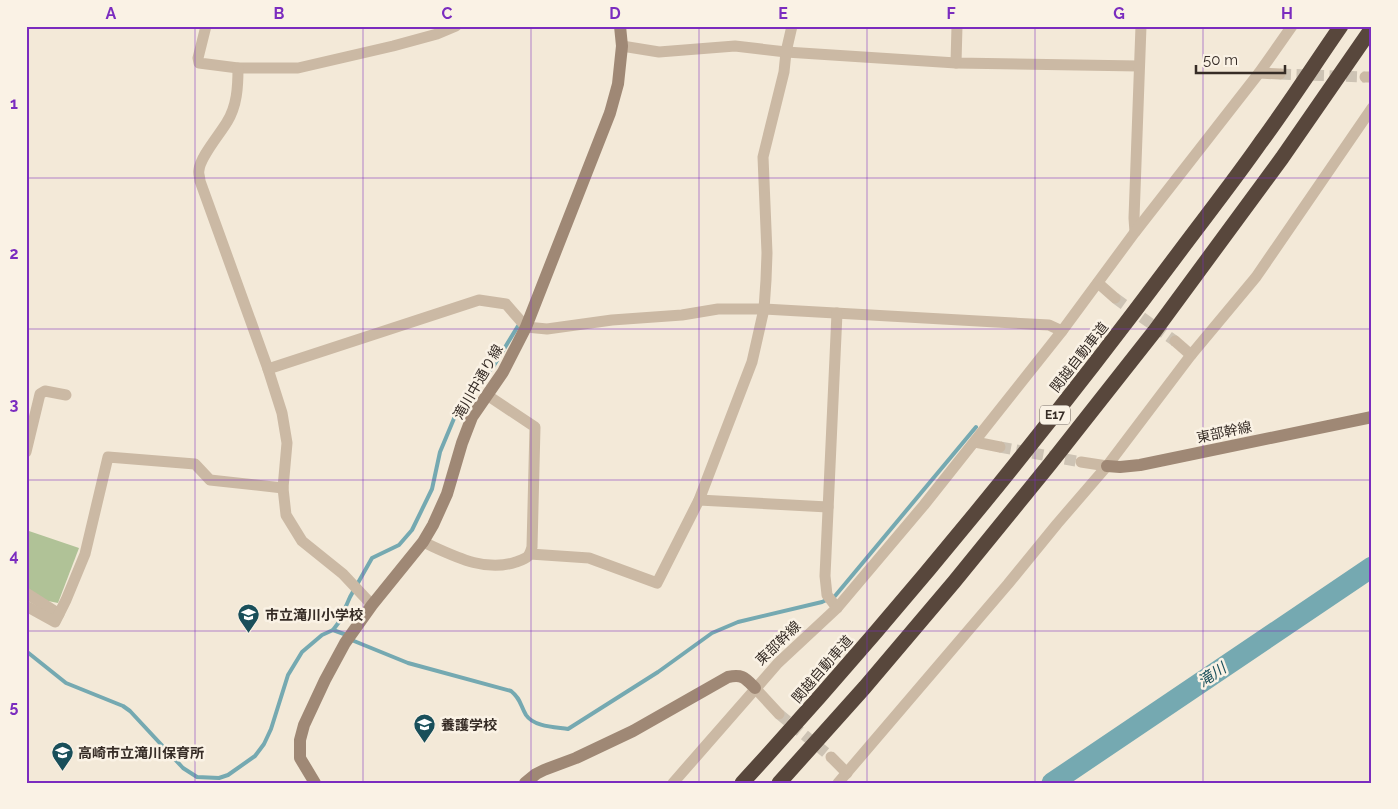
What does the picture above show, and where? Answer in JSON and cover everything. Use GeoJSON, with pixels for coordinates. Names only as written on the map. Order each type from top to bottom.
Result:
{"type":"FeatureCollection","features":[{"type":"Feature","properties":{"kind":"highway","name":"関越自動車道"},"geometry":{"type":"LineString","coordinates":[[742,783],[840,673],[1023,456],[1128,320],[1261,142],[1341,26]]}},
{"type":"Feature","properties":{"kind":"highway","name":"E17"},"geometry":{"type":"LineString","coordinates":[[780,783],[954,582],[1154,332],[1271,174],[1372,28]]}},
{"type":"Feature","properties":{"kind":"street"},"geometry":{"type":"LineString","coordinates":[[206,26],[198,58],[199,63],[238,68],[298,68],[393,46],[437,34],[456,26]]}},
{"type":"Feature","properties":{"kind":"street","name":"滝川中通り線"},"geometry":{"type":"LineString","coordinates":[[315,783],[300,758],[300,740],[304,725],[350,636],[372,605],[423,542],[447,494],[472,417],[503,372],[526,327],[610,113],[618,84],[622,46],[620,26]]}},
{"type":"Feature","properties":{"kind":"street"},"geometry":{"type":"LineString","coordinates":[[530,554],[589,558],[657,584],[699,500],[752,362],[764,309],[767,253],[763,158],[784,72],[792,26]]}},
{"type":"Feature","properties":{"kind":"street"},"geometry":{"type":"LineString","coordinates":[[956,62],[957,26]]}},
{"type":"Feature","properties":{"kind":"street"},"geometry":{"type":"LineString","coordinates":[[1135,232],[1141,26]]}},
{"type":"Feature","properties":{"kind":"street","name":"東部幹線"},"geometry":{"type":"LineString","coordinates":[[525,783],[544,770],[576,758],[633,731],[728,677],[745,677],[755,688],[832,602],[924,505],[1062,331],[1135,232],[1259,73],[1292,26]]}},
{"type":"Feature","properties":{"kind":"street"},"geometry":{"type":"LineString","coordinates":[[622,46],[659,52],[735,46],[786,52],[956,62],[1139,66]]}},
{"type":"Feature","properties":{"kind":"street"},"geometry":{"type":"LineString","coordinates":[[238,68],[238,86],[235,103],[228,121],[198,169],[200,182],[268,369],[282,413],[287,443],[283,488],[286,515],[302,541],[343,574],[372,605]]}},
{"type":"Feature","properties":{"kind":"street"},"geometry":{"type":"LineString","coordinates":[[1259,73],[1280,74]]}},
{"type":"Feature","properties":{"kind":"street"},"geometry":{"type":"LineString","coordinates":[[838,783],[1107,466],[1191,355],[1256,276],[1372,108]]}},
{"type":"Feature","properties":{"kind":"street"},"geometry":{"type":"LineString","coordinates":[[1098,283],[1115,298]]}},
{"type":"Feature","properties":{"kind":"street"},"geometry":{"type":"LineString","coordinates":[[268,369],[479,300],[506,304],[526,327],[548,329],[612,320],[682,315],[718,309],[764,309],[1049,324],[1062,331]]}},
{"type":"Feature","properties":{"kind":"street"},"geometry":{"type":"LineString","coordinates":[[832,602],[825,576],[837,313]]}},
{"type":"Feature","properties":{"kind":"street"},"geometry":{"type":"LineString","coordinates":[[1175,341],[1191,355]]}},
{"type":"Feature","properties":{"kind":"street"},"geometry":{"type":"LineString","coordinates":[[26,452],[40,394],[45,391],[66,395]]}},
{"type":"Feature","properties":{"kind":"street"},"geometry":{"type":"LineString","coordinates":[[423,542],[456,558],[486,565],[510,564],[526,559],[530,554],[532,547],[535,427],[487,395]]}},
{"type":"Feature","properties":{"kind":"street","name":"東部幹線"},"geometry":{"type":"LineString","coordinates":[[1081,462],[1120,467],[1140,465],[1372,417]]}},
{"type":"Feature","properties":{"kind":"street"},"geometry":{"type":"LineString","coordinates":[[975,442],[1000,447]]}},
{"type":"Feature","properties":{"kind":"street"},"geometry":{"type":"LineString","coordinates":[[26,606],[55,622],[85,554],[108,457],[195,464],[210,480],[283,488]]}},
{"type":"Feature","properties":{"kind":"street"},"geometry":{"type":"LineString","coordinates":[[699,500],[828,507]]}},
{"type":"Feature","properties":{"kind":"street"},"geometry":{"type":"LineString","coordinates":[[26,594],[59,614]]}},
{"type":"Feature","properties":{"kind":"street"},"geometry":{"type":"LineString","coordinates":[[673,783],[755,688],[779,714]]}},
{"type":"Feature","properties":{"kind":"street"},"geometry":{"type":"LineString","coordinates":[[831,757],[847,772]]}},
{"type":"Feature","properties":{"kind":"green space"},"geometry":{"type":"Polygon","coordinates":[[[26,530],[79,548],[58,603],[43,600],[26,590],[26,530]]]}},
{"type":"Feature","properties":{"kind":"waterway"},"geometry":{"type":"LineString","coordinates":[[26,651],[66,683],[123,706],[130,711],[183,768],[197,777],[219,778],[228,775],[255,756],[264,744],[271,729],[288,675],[302,652],[322,635],[333,630],[339,622],[350,597],[372,558],[399,545],[412,530],[432,489],[440,452],[463,397],[493,367],[518,326]]}},
{"type":"Feature","properties":{"kind":"waterway"},"geometry":{"type":"LineString","coordinates":[[333,630],[344,634],[354,641],[408,663],[511,691],[519,699],[526,715],[534,722],[545,726],[568,729],[658,672],[712,633],[738,622],[822,602],[835,596],[976,427]]}},
{"type":"Feature","properties":{"kind":"waterway","name":"滝川"},"geometry":{"type":"LineString","coordinates":[[1052,783],[1372,567]]}},
{"type":"Feature","properties":{"kind":"tunnel"},"geometry":{"type":"LineString","coordinates":[[1280,74],[1365,77]]}},
{"type":"Feature","properties":{"kind":"tunnel"},"geometry":{"type":"LineString","coordinates":[[1115,298],[1175,341]]}},
{"type":"Feature","properties":{"kind":"tunnel"},"geometry":{"type":"LineString","coordinates":[[1000,447],[1081,462]]}},
{"type":"Feature","properties":{"kind":"tunnel"},"geometry":{"type":"LineString","coordinates":[[779,714],[831,757]]}},
{"type":"Feature","properties":{"kind":"place","name":"市立滝川小学校"},"geometry":{"type":"Point","coordinates":[249,634]}},
{"type":"Feature","properties":{"kind":"place","name":"養護学校"},"geometry":{"type":"Point","coordinates":[425,744]}},
{"type":"Feature","properties":{"kind":"place","name":"高崎市立滝川保育所"},"geometry":{"type":"Point","coordinates":[62,772]}}]}
